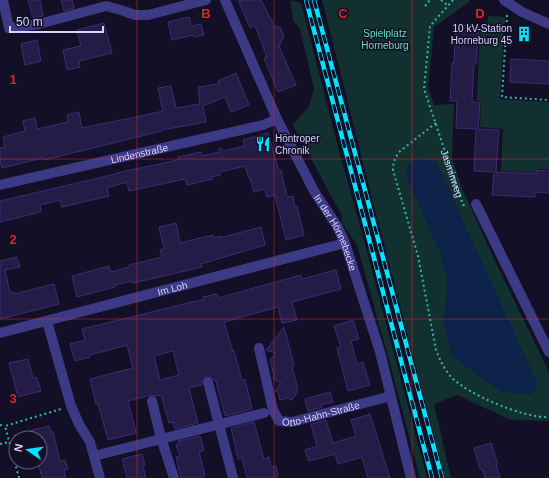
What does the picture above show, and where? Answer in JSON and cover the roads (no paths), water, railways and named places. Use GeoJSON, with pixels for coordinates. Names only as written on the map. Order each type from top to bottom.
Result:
{"type":"FeatureCollection","features":[{"type":"Feature","properties":{"kind":"street"},"geometry":{"type":"LineString","coordinates":[[4,0],[9,28],[39,24],[106,6],[135,15],[148,15],[206,0]]}},
{"type":"Feature","properties":{"kind":"street","name":"In der Hönnebecke"},"geometry":{"type":"LineString","coordinates":[[225,0],[277,119],[314,191],[337,226],[345,243],[380,352],[411,478]]}},
{"type":"Feature","properties":{"kind":"street"},"geometry":{"type":"LineString","coordinates":[[506,1],[522,12],[549,24]]}},
{"type":"Feature","properties":{"kind":"street","name":"Lindenstraße"},"geometry":{"type":"LineString","coordinates":[[0,185],[263,125],[277,119]]}},
{"type":"Feature","properties":{"kind":"street","name":"Jasminweg"},"geometry":{"type":"LineString","coordinates":[[476,204],[549,352]]}},
{"type":"Feature","properties":{"kind":"street","name":"Im Loh"},"geometry":{"type":"LineString","coordinates":[[0,333],[345,243]]}},
{"type":"Feature","properties":{"kind":"street"},"geometry":{"type":"LineString","coordinates":[[47,321],[71,406],[79,424],[90,442],[100,478]]}},
{"type":"Feature","properties":{"kind":"street","name":"Otto-Hahn-Straße"},"geometry":{"type":"LineString","coordinates":[[259,348],[273,410],[279,422],[292,422],[391,396]]}},
{"type":"Feature","properties":{"kind":"street"},"geometry":{"type":"LineString","coordinates":[[208,382],[233,478]]}},
{"type":"Feature","properties":{"kind":"street"},"geometry":{"type":"LineString","coordinates":[[152,401],[161,438],[174,478]]}},
{"type":"Feature","properties":{"kind":"street"},"geometry":{"type":"LineString","coordinates":[[94,456],[264,413]]}},
{"type":"Feature","properties":{"kind":"water"},"geometry":{"type":"Polygon","coordinates":[[[418,158],[436,161],[538,385],[532,394],[501,392],[452,356],[443,321],[448,287],[440,253],[406,175],[408,163],[418,158]]]}},
{"type":"Feature","properties":{"kind":"railway"},"geometry":{"type":"LineString","coordinates":[[306,0],[432,478]]}},
{"type":"Feature","properties":{"kind":"railway"},"geometry":{"type":"LineString","coordinates":[[314,0],[442,478]]}},
{"type":"Feature","properties":{"kind":"place","name":"10 kV-Station Horneburg 45"},"geometry":{"type":"Point","coordinates":[524,34]}},
{"type":"Feature","properties":{"kind":"place","name":"Höntroper Chronik"},"geometry":{"type":"Point","coordinates":[263,144]}},
{"type":"Feature","properties":{"kind":"park label","name":"Spielplatz Horneburg"},"geometry":{"type":"Point","coordinates":[385,38]}}]}
